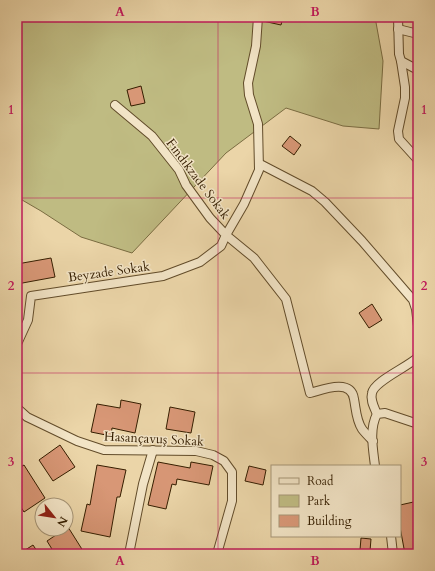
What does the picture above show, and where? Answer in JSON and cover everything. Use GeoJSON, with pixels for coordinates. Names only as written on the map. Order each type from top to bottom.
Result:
{"type":"FeatureCollection","features":[{"type":"Feature","properties":{"kind":"street"},"geometry":{"type":"LineString","coordinates":[[226,235],[244,204],[259,170],[260,164],[258,124],[249,95],[248,83],[256,46],[258,17]]}},
{"type":"Feature","properties":{"kind":"street"},"geometry":{"type":"LineString","coordinates":[[398,17],[399,54],[405,87],[405,98],[398,131],[399,140],[418,160]]}},
{"type":"Feature","properties":{"kind":"street"},"geometry":{"type":"LineString","coordinates":[[398,29],[418,34]]}},
{"type":"Feature","properties":{"kind":"street"},"geometry":{"type":"LineString","coordinates":[[401,61],[418,70]]}},
{"type":"Feature","properties":{"kind":"street","name":"Fındıkzade Sokak"},"geometry":{"type":"LineString","coordinates":[[115,105],[152,136],[179,170],[186,185],[210,218],[226,235],[254,258],[286,298],[310,393],[334,387],[344,387],[349,390],[354,397],[361,428],[373,441]]}},
{"type":"Feature","properties":{"kind":"street"},"geometry":{"type":"LineString","coordinates":[[260,164],[312,191],[325,202],[413,300],[416,309],[418,326]]}},
{"type":"Feature","properties":{"kind":"street","name":"Beyzade Sokak"},"geometry":{"type":"LineString","coordinates":[[17,344],[28,320],[31,296],[163,276],[200,262],[221,246],[226,235]]}},
{"type":"Feature","properties":{"kind":"street"},"geometry":{"type":"LineString","coordinates":[[375,465],[372,447],[373,422],[377,414],[372,402],[372,392],[376,385],[407,366],[418,357]]}},
{"type":"Feature","properties":{"kind":"street","name":"Hasançavuş Sokak"},"geometry":{"type":"LineString","coordinates":[[17,408],[27,418],[77,442],[104,450],[196,451],[213,455],[224,461],[232,472],[232,501],[217,554]]}},
{"type":"Feature","properties":{"kind":"street"},"geometry":{"type":"LineString","coordinates":[[377,414],[385,413],[418,424]]}},
{"type":"Feature","properties":{"kind":"street"},"geometry":{"type":"LineString","coordinates":[[129,554],[143,484],[153,450]]}},
{"type":"Feature","properties":{"kind":"street"},"geometry":{"type":"LineString","coordinates":[[391,537],[393,554]]}},
{"type":"Feature","properties":{"kind":"green space"},"geometry":{"type":"Polygon","coordinates":[[[17,17],[375,17],[383,61],[379,129],[343,126],[286,108],[226,153],[132,253],[81,237],[17,197],[17,17]]]}},
{"type":"Feature","properties":{"kind":"building"},"geometry":{"type":"Polygon","coordinates":[[[263,17],[283,17],[281,25],[263,21],[263,17]]]}},
{"type":"Feature","properties":{"kind":"building"},"geometry":{"type":"Polygon","coordinates":[[[141,86],[145,103],[131,106],[127,90],[141,86]]]}},
{"type":"Feature","properties":{"kind":"building"},"geometry":{"type":"Polygon","coordinates":[[[290,136],[301,145],[294,155],[282,146],[290,136]]]}},
{"type":"Feature","properties":{"kind":"building"},"geometry":{"type":"Polygon","coordinates":[[[51,258],[55,277],[17,284],[17,264],[51,258]]]}},
{"type":"Feature","properties":{"kind":"building"},"geometry":{"type":"Polygon","coordinates":[[[372,304],[382,320],[369,328],[359,313],[372,304]]]}},
{"type":"Feature","properties":{"kind":"building"},"geometry":{"type":"Polygon","coordinates":[[[121,400],[141,404],[135,433],[112,428],[111,436],[91,432],[97,404],[120,408],[121,400]]]}},
{"type":"Feature","properties":{"kind":"building"},"geometry":{"type":"Polygon","coordinates":[[[170,407],[195,412],[191,433],[166,429],[170,407]]]}},
{"type":"Feature","properties":{"kind":"building"},"geometry":{"type":"Polygon","coordinates":[[[60,445],[75,467],[53,481],[39,460],[60,445]]]}},
{"type":"Feature","properties":{"kind":"building"},"geometry":{"type":"Polygon","coordinates":[[[158,462],[190,468],[191,462],[213,466],[209,485],[177,479],[176,485],[172,484],[166,509],[148,505],[158,462]]]}},
{"type":"Feature","properties":{"kind":"building"},"geometry":{"type":"Polygon","coordinates":[[[24,465],[44,497],[34,497],[34,505],[24,512],[17,501],[17,469],[24,465]]]}},
{"type":"Feature","properties":{"kind":"building"},"geometry":{"type":"Polygon","coordinates":[[[97,465],[126,470],[120,497],[117,497],[110,537],[81,531],[87,504],[90,505],[97,465]]]}},
{"type":"Feature","properties":{"kind":"building"},"geometry":{"type":"Polygon","coordinates":[[[249,466],[266,470],[263,485],[245,481],[249,466]]]}},
{"type":"Feature","properties":{"kind":"building"},"geometry":{"type":"Polygon","coordinates":[[[418,501],[418,554],[405,554],[401,532],[401,505],[418,501]]]}},
{"type":"Feature","properties":{"kind":"building"},"geometry":{"type":"Polygon","coordinates":[[[53,537],[74,537],[85,554],[55,554],[47,541],[53,537]]]}},
{"type":"Feature","properties":{"kind":"building"},"geometry":{"type":"Polygon","coordinates":[[[361,538],[371,539],[370,551],[360,550],[361,538]]]}},
{"type":"Feature","properties":{"kind":"building"},"geometry":{"type":"Polygon","coordinates":[[[33,545],[39,554],[19,554],[33,545]]]}}]}
